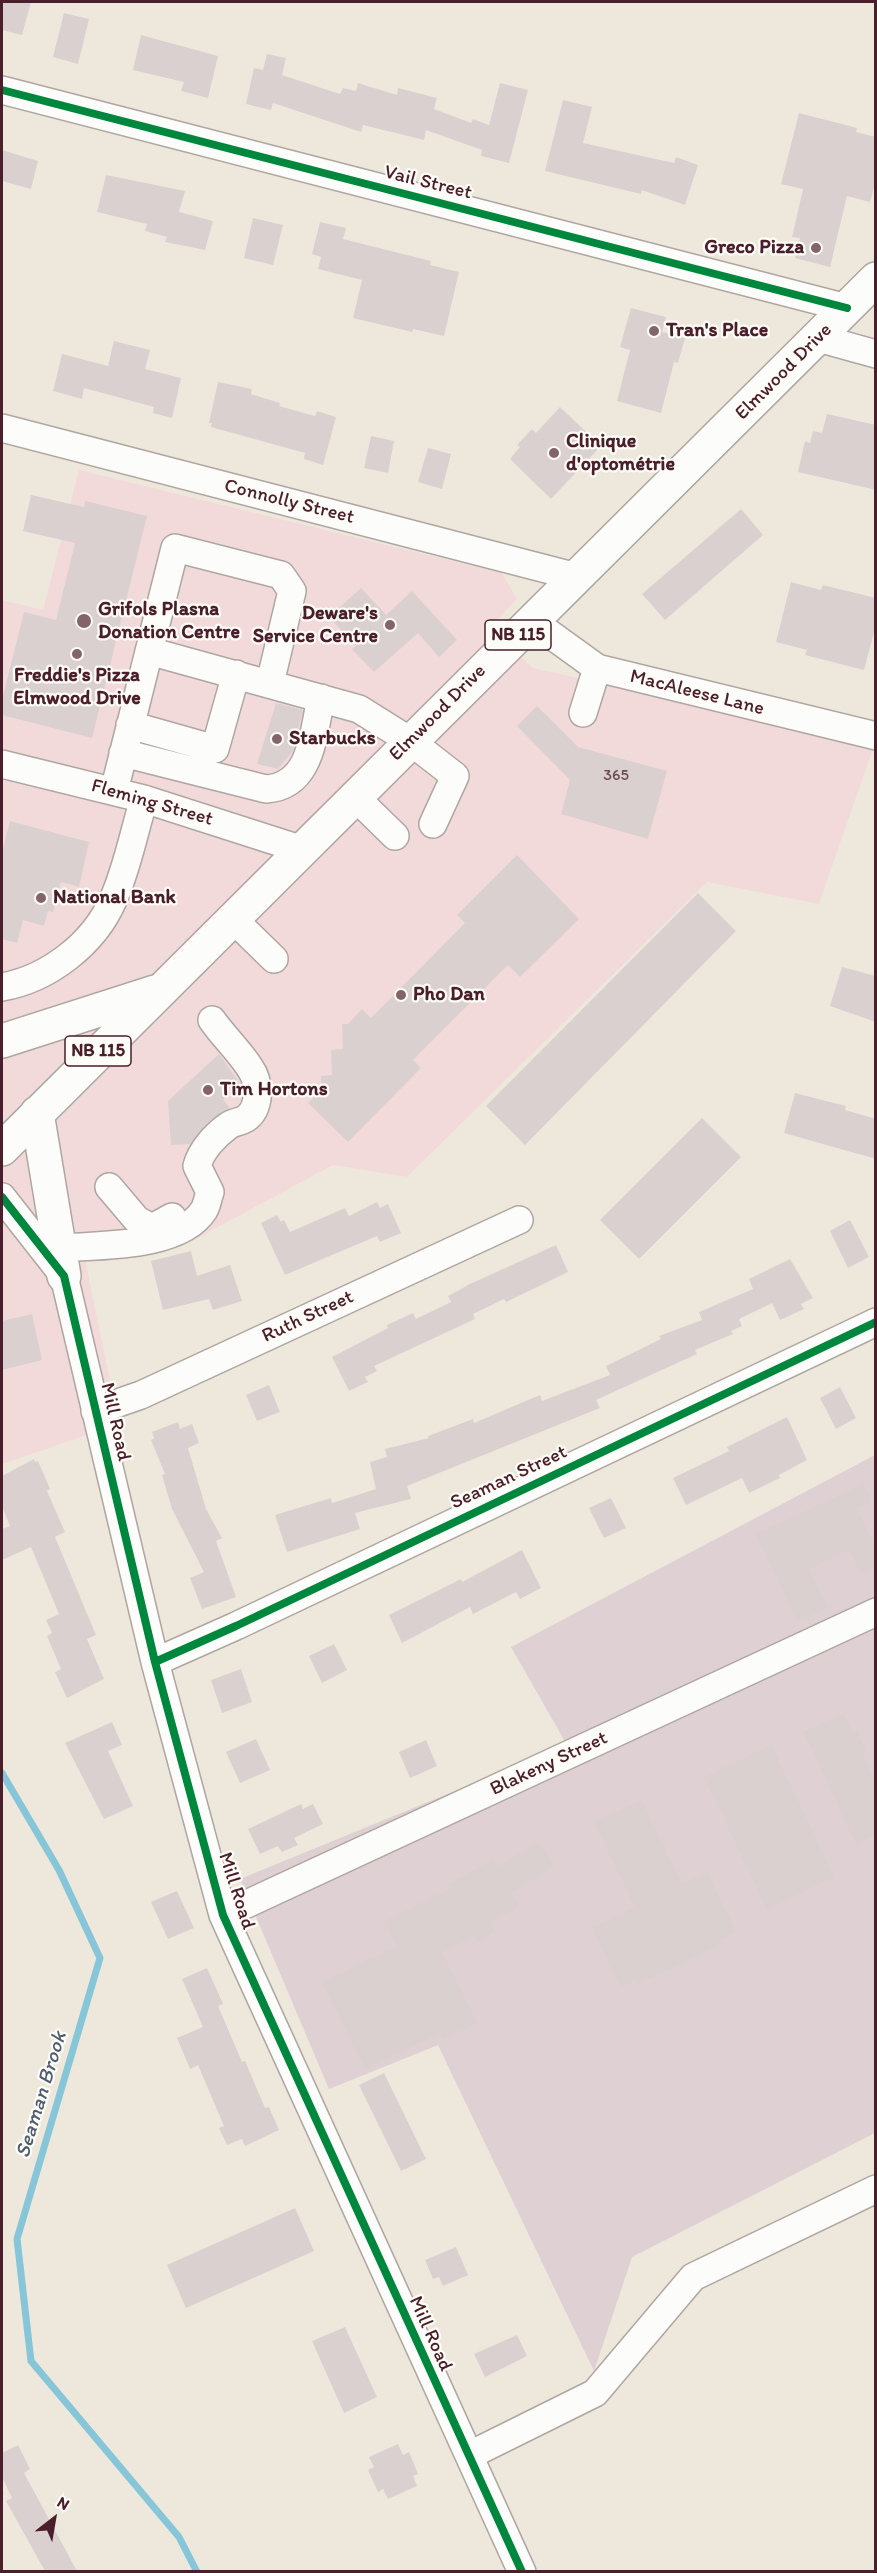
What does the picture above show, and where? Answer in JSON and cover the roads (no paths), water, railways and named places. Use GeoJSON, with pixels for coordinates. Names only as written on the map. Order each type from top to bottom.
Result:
{"type":"FeatureCollection","features":[{"type":"Feature","properties":{"kind":"main road","name":"Elmwood Drive"},"geometry":{"type":"LineString","coordinates":[[2,1149],[300,849],[876,279]]}},
{"type":"Feature","properties":{"kind":"main road"},"geometry":{"type":"LineString","coordinates":[[2,1041],[159,990]]}},
{"type":"Feature","properties":{"kind":"main road"},"geometry":{"type":"LineString","coordinates":[[37,1113],[62,1262]]}},
{"type":"Feature","properties":{"kind":"street","name":"Vail Street"},"geometry":{"type":"LineString","coordinates":[[2,90],[847,308]]}},
{"type":"Feature","properties":{"kind":"street"},"geometry":{"type":"LineString","coordinates":[[818,338],[876,354]]}},
{"type":"Feature","properties":{"kind":"street","name":"Connolly Street"},"geometry":{"type":"LineString","coordinates":[[2,428],[577,577]]}},
{"type":"Feature","properties":{"kind":"street"},"geometry":{"type":"LineString","coordinates":[[114,791],[175,548],[281,575],[292,591],[270,683]]}},
{"type":"Feature","properties":{"kind":"street","name":"MacAleese Lane"},"geometry":{"type":"LineString","coordinates":[[532,621],[597,668],[876,736]]}},
{"type":"Feature","properties":{"kind":"street"},"geometry":{"type":"LineString","coordinates":[[149,651],[358,709],[410,741],[455,776],[433,824]]}},
{"type":"Feature","properties":{"kind":"street"},"geometry":{"type":"LineString","coordinates":[[584,713],[597,668]]}},
{"type":"Feature","properties":{"kind":"street"},"geometry":{"type":"LineString","coordinates":[[130,725],[215,749],[236,674]]}},
{"type":"Feature","properties":{"kind":"street"},"geometry":{"type":"LineString","coordinates":[[123,753],[267,789],[281,788],[296,777],[308,759],[321,698]]}},
{"type":"Feature","properties":{"kind":"street","name":"Fleming Street"},"geometry":{"type":"LineString","coordinates":[[2,764],[144,799],[300,849]]}},
{"type":"Feature","properties":{"kind":"street"},"geometry":{"type":"LineString","coordinates":[[354,796],[395,836]]}},
{"type":"Feature","properties":{"kind":"street"},"geometry":{"type":"LineString","coordinates":[[2,987],[16,985],[46,972],[74,952],[98,927],[113,900],[144,799]]}},
{"type":"Feature","properties":{"kind":"street"},"geometry":{"type":"LineString","coordinates":[[232,918],[274,958]]}},
{"type":"Feature","properties":{"kind":"street"},"geometry":{"type":"LineString","coordinates":[[62,1262],[167,1235],[189,1224],[204,1210],[210,1192],[198,1166],[201,1153],[229,1125],[244,1120],[253,1112],[257,1098],[252,1069],[212,1020]]}},
{"type":"Feature","properties":{"kind":"street"},"geometry":{"type":"LineString","coordinates":[[109,1187],[137,1220],[152,1228],[210,1192]]}},
{"type":"Feature","properties":{"kind":"street","name":"Mill Road"},"geometry":{"type":"LineString","coordinates":[[2,1197],[62,1262],[155,1662],[223,1915],[449,2416],[470,2455],[522,2571]]}},
{"type":"Feature","properties":{"kind":"street","name":"Ruth Street"},"geometry":{"type":"LineString","coordinates":[[96,1411],[141,1395],[519,1220]]}},
{"type":"Feature","properties":{"kind":"street","name":"Seaman Street"},"geometry":{"type":"LineString","coordinates":[[155,1662],[236,1626],[876,1322]]}},
{"type":"Feature","properties":{"kind":"street","name":"Blakeny Street"},"geometry":{"type":"LineString","coordinates":[[223,1915],[876,1612]]}},
{"type":"Feature","properties":{"kind":"street"},"geometry":{"type":"LineString","coordinates":[[470,2455],[595,2393],[693,2277],[876,2189]]}},
{"type":"Feature","properties":{"kind":"waterway","name":"Seaman Brook"},"geometry":{"type":"LineString","coordinates":[[2,1773],[59,1870],[100,1958],[17,2239],[31,2361],[179,2537],[197,2572]]}},
{"type":"Feature","properties":{"kind":"place","name":"Greco Pizza"},"geometry":{"type":"Point","coordinates":[816,248]}},
{"type":"Feature","properties":{"kind":"place","name":"Tran's Place"},"geometry":{"type":"Point","coordinates":[654,331]}},
{"type":"Feature","properties":{"kind":"place","name":"Clinique d'optométrie"},"geometry":{"type":"Point","coordinates":[554,453]}},
{"type":"Feature","properties":{"kind":"place","name":"Grifols Plasna Donation Centre"},"geometry":{"type":"Point","coordinates":[84,621]}},
{"type":"Feature","properties":{"kind":"place","name":"Deware's Service Centre"},"geometry":{"type":"Point","coordinates":[390,625]}},
{"type":"Feature","properties":{"kind":"place","name":"Freddie's Pizza Elmwood Drive"},"geometry":{"type":"Point","coordinates":[77,654]}},
{"type":"Feature","properties":{"kind":"place","name":"Starbucks"},"geometry":{"type":"Point","coordinates":[277,739]}},
{"type":"Feature","properties":{"kind":"place","name":"National Bank"},"geometry":{"type":"Point","coordinates":[41,898]}},
{"type":"Feature","properties":{"kind":"place","name":"Pho Dan"},"geometry":{"type":"Point","coordinates":[401,995]}},
{"type":"Feature","properties":{"kind":"place","name":"Tim Hortons"},"geometry":{"type":"Point","coordinates":[208,1090]}}]}
